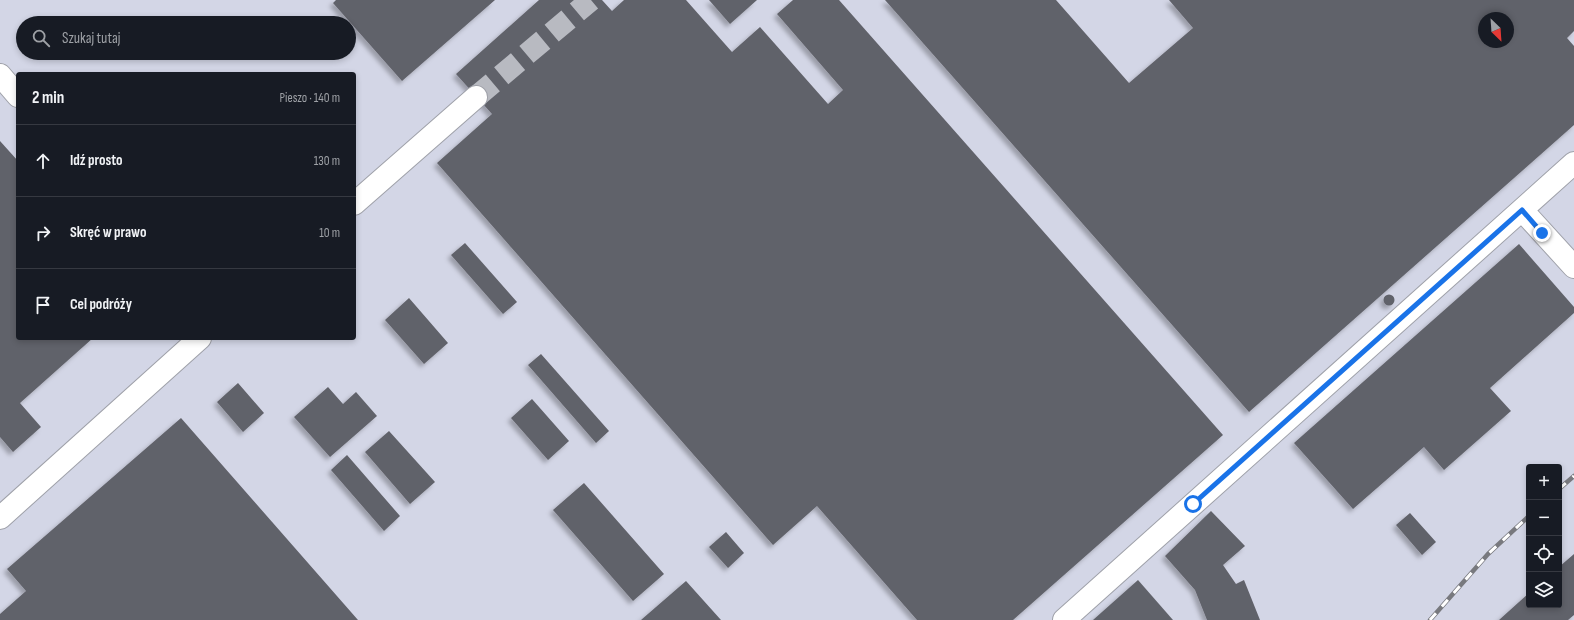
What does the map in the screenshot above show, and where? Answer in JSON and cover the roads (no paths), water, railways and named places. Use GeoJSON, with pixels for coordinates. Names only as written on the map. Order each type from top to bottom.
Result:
{"type":"FeatureCollection","features":[{"type":"Feature","properties":{"kind":"street"},"geometry":{"type":"LineString","coordinates":[[0,75],[16,94]]}},
{"type":"Feature","properties":{"kind":"street"},"geometry":{"type":"LineString","coordinates":[[356,202],[476,97]]}},
{"type":"Feature","properties":{"kind":"street"},"geometry":{"type":"LineString","coordinates":[[1064,620],[1574,163]]}},
{"type":"Feature","properties":{"kind":"street"},"geometry":{"type":"LineString","coordinates":[[1522,210],[1574,267]]}},
{"type":"Feature","properties":{"kind":"street"},"geometry":{"type":"LineString","coordinates":[[0,518],[198,340]]}},
{"type":"Feature","properties":{"kind":"tunnel"},"geometry":{"type":"LineString","coordinates":[[476,97],[591,0]]}},
{"type":"Feature","properties":{"kind":"railway"},"geometry":{"type":"LineString","coordinates":[[1562,486],[1574,476]]}},
{"type":"Feature","properties":{"kind":"railway"},"geometry":{"type":"LineString","coordinates":[[1430,620],[1488,554],[1526,519]]}}]}
